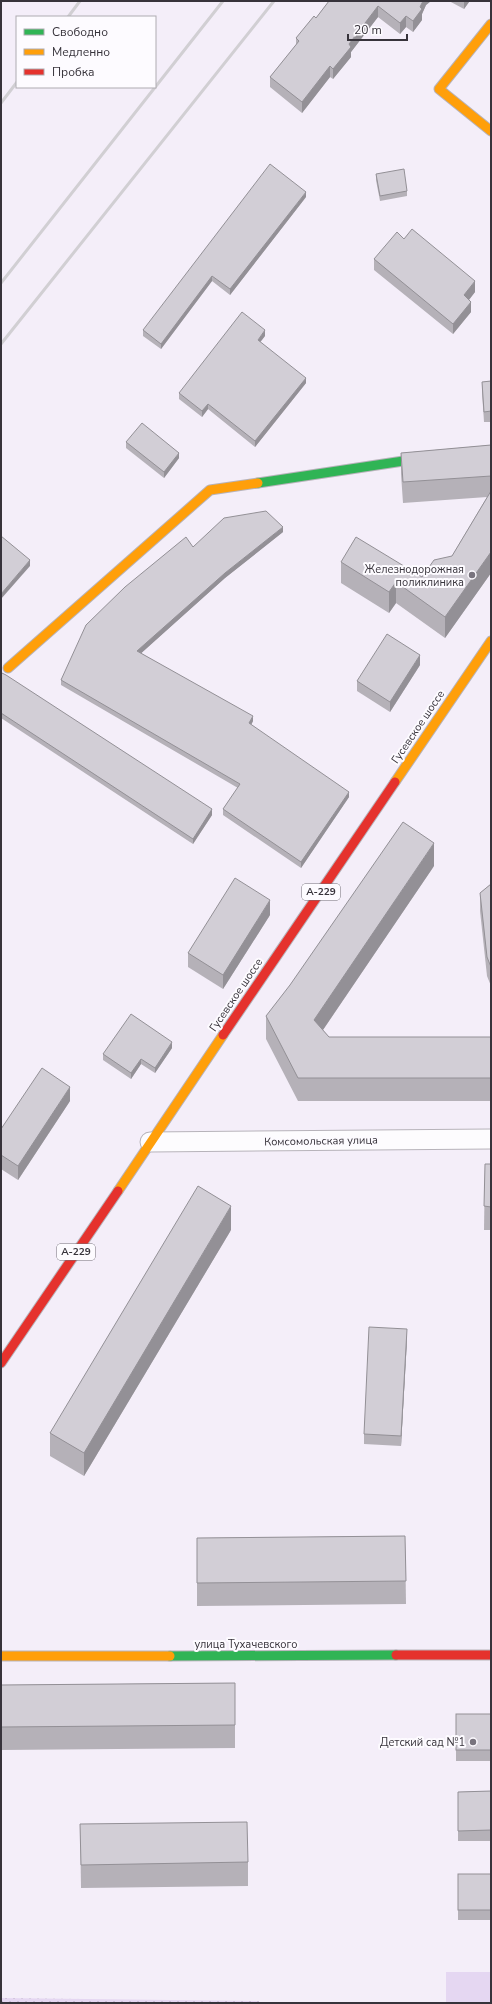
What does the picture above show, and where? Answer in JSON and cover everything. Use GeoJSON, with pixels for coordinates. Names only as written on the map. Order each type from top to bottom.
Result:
{"type":"FeatureCollection","features":[{"type":"Feature","properties":{"kind":"main road"},"geometry":{"type":"LineString","coordinates":[[491,24],[439,89],[491,131]]}},
{"type":"Feature","properties":{"kind":"main road"},"geometry":{"type":"LineString","coordinates":[[8,668],[210,490],[410,460],[491,453]]}},
{"type":"Feature","properties":{"kind":"main road","name":"Гусевское шоссе"},"geometry":{"type":"LineString","coordinates":[[1,1363],[491,641]]}},
{"type":"Feature","properties":{"kind":"main road","name":"улица Тухачевского"},"geometry":{"type":"LineString","coordinates":[[1,1656],[491,1655]]}},
{"type":"Feature","properties":{"kind":"street","name":"Комсомольская улица"},"geometry":{"type":"LineString","coordinates":[[150,1142],[491,1139]]}},
{"type":"Feature","properties":{"kind":"shaded area"},"geometry":{"type":"Polygon","coordinates":[[[446,1972],[491,1972],[491,2003],[446,2003],[446,1972]]]}},
{"type":"Feature","properties":{"kind":"shaded area"},"geometry":{"type":"Polygon","coordinates":[[[1,1998],[259,2001],[259,2003],[1,2003],[1,1998]]]}},
{"type":"Feature","properties":{"kind":"building"},"geometry":{"type":"Polygon","coordinates":[[[329,1],[423,1],[420,7],[422,9],[413,21],[406,16],[400,23],[378,6],[349,44],[351,47],[333,69],[330,66],[302,102],[270,77],[299,41],[296,38],[314,16],[316,18],[329,1]]]}},
{"type":"Feature","properties":{"kind":"building"},"geometry":{"type":"Polygon","coordinates":[[[270,164],[306,192],[230,289],[212,276],[161,344],[143,330],[270,164]]]}},
{"type":"Feature","properties":{"kind":"building"},"geometry":{"type":"Polygon","coordinates":[[[404,169],[407,191],[380,196],[376,174],[404,169]]]}},
{"type":"Feature","properties":{"kind":"building"},"geometry":{"type":"Polygon","coordinates":[[[412,229],[475,281],[464,295],[471,302],[453,324],[374,259],[397,232],[404,239],[412,229]]]}},
{"type":"Feature","properties":{"kind":"building"},"geometry":{"type":"Polygon","coordinates":[[[242,312],[265,330],[258,340],[306,378],[255,441],[208,404],[202,411],[179,393],[242,312]]]}},
{"type":"Feature","properties":{"kind":"building"},"geometry":{"type":"Polygon","coordinates":[[[491,381],[491,411],[484,412],[482,382],[491,381]]]}},
{"type":"Feature","properties":{"kind":"building"},"geometry":{"type":"Polygon","coordinates":[[[142,423],[179,453],[164,472],[126,442],[142,423]]]}},
{"type":"Feature","properties":{"kind":"building"},"geometry":{"type":"Polygon","coordinates":[[[491,445],[491,476],[403,482],[401,453],[491,445]]]}},
{"type":"Feature","properties":{"kind":"building"},"geometry":{"type":"Polygon","coordinates":[[[491,491],[491,552],[445,617],[396,582],[389,592],[341,562],[356,537],[422,577],[434,560],[452,556],[491,491]]]}},
{"type":"Feature","properties":{"kind":"building"},"geometry":{"type":"Polygon","coordinates":[[[266,511],[283,527],[225,573],[137,651],[253,716],[249,723],[349,792],[301,862],[223,809],[240,784],[61,680],[86,625],[125,587],[186,537],[193,547],[224,518],[266,511]]]}},
{"type":"Feature","properties":{"kind":"building"},"geometry":{"type":"Polygon","coordinates":[[[1,536],[30,560],[1,594],[1,536]]]}},
{"type":"Feature","properties":{"kind":"building"},"geometry":{"type":"Polygon","coordinates":[[[387,634],[420,655],[390,702],[357,681],[387,634]]]}},
{"type":"Feature","properties":{"kind":"building"},"geometry":{"type":"Polygon","coordinates":[[[2,673],[212,809],[193,839],[1,713],[2,673]]]}},
{"type":"Feature","properties":{"kind":"building"},"geometry":{"type":"Polygon","coordinates":[[[403,822],[434,843],[314,1020],[329,1037],[491,1037],[491,1078],[298,1078],[266,1016],[290,985],[403,822]]]}},
{"type":"Feature","properties":{"kind":"building"},"geometry":{"type":"Polygon","coordinates":[[[235,878],[270,900],[223,975],[188,953],[235,878]]]}},
{"type":"Feature","properties":{"kind":"building"},"geometry":{"type":"Polygon","coordinates":[[[491,884],[491,967],[487,957],[480,893],[491,884]]]}},
{"type":"Feature","properties":{"kind":"building"},"geometry":{"type":"Polygon","coordinates":[[[131,1014],[172,1042],[155,1068],[141,1059],[131,1073],[103,1054],[131,1014]]]}},
{"type":"Feature","properties":{"kind":"building"},"geometry":{"type":"Polygon","coordinates":[[[42,1068],[70,1087],[18,1166],[1,1155],[1,1129],[42,1068]]]}},
{"type":"Feature","properties":{"kind":"building"},"geometry":{"type":"Polygon","coordinates":[[[485,1164],[491,1164],[491,1207],[484,1206],[485,1164]]]}},
{"type":"Feature","properties":{"kind":"building"},"geometry":{"type":"Polygon","coordinates":[[[198,1186],[231,1206],[84,1453],[50,1433],[198,1186]]]}},
{"type":"Feature","properties":{"kind":"building"},"geometry":{"type":"Polygon","coordinates":[[[369,1327],[407,1329],[401,1436],[364,1434],[369,1327]]]}},
{"type":"Feature","properties":{"kind":"building"},"geometry":{"type":"Polygon","coordinates":[[[405,1536],[406,1581],[197,1583],[197,1538],[405,1536]]]}},
{"type":"Feature","properties":{"kind":"building"},"geometry":{"type":"Polygon","coordinates":[[[235,1683],[235,1725],[1,1727],[1,1685],[235,1683]]]}},
{"type":"Feature","properties":{"kind":"building","name":"Детский сад №1"},"geometry":{"type":"Polygon","coordinates":[[[456,1714],[491,1714],[491,1750],[456,1750],[456,1714]]]}},
{"type":"Feature","properties":{"kind":"building"},"geometry":{"type":"Polygon","coordinates":[[[491,1791],[491,1830],[458,1831],[458,1792],[491,1791]]]}},
{"type":"Feature","properties":{"kind":"building"},"geometry":{"type":"Polygon","coordinates":[[[247,1822],[248,1862],[81,1865],[80,1824],[247,1822]]]}},
{"type":"Feature","properties":{"kind":"building"},"geometry":{"type":"Polygon","coordinates":[[[458,1874],[491,1874],[491,1910],[458,1910],[458,1874]]]}},
{"type":"Feature","properties":{"kind":"railway"},"geometry":{"type":"LineString","coordinates":[[69,16],[80,1]]}},
{"type":"Feature","properties":{"kind":"railway"},"geometry":{"type":"LineString","coordinates":[[156,86],[223,1]]}},
{"type":"Feature","properties":{"kind":"railway"},"geometry":{"type":"LineString","coordinates":[[1,344],[274,1]]}},
{"type":"Feature","properties":{"kind":"railway"},"geometry":{"type":"LineString","coordinates":[[1,103],[16,83]]}},
{"type":"Feature","properties":{"kind":"railway"},"geometry":{"type":"LineString","coordinates":[[1,283],[155,88]]}},
{"type":"Feature","properties":{"kind":"traffic: fast"},"geometry":{"type":"LineString","coordinates":[[258,483],[410,460],[491,453]]}},
{"type":"Feature","properties":{"kind":"traffic: fast"},"geometry":{"type":"LineString","coordinates":[[170,1656],[396,1655]]}},
{"type":"Feature","properties":{"kind":"traffic: slow"},"geometry":{"type":"LineString","coordinates":[[491,24],[439,89],[491,131]]}},
{"type":"Feature","properties":{"kind":"traffic: slow"},"geometry":{"type":"LineString","coordinates":[[8,668],[210,490],[258,483]]}},
{"type":"Feature","properties":{"kind":"traffic: slow"},"geometry":{"type":"LineString","coordinates":[[395,782],[491,641]]}},
{"type":"Feature","properties":{"kind":"traffic: slow"},"geometry":{"type":"LineString","coordinates":[[118,1191],[223,1035]]}},
{"type":"Feature","properties":{"kind":"traffic: slow"},"geometry":{"type":"LineString","coordinates":[[1,1656],[170,1656]]}},
{"type":"Feature","properties":{"kind":"traffic: jam"},"geometry":{"type":"LineString","coordinates":[[223,1035],[395,782]]}},
{"type":"Feature","properties":{"kind":"traffic: jam"},"geometry":{"type":"LineString","coordinates":[[1,1363],[118,1191]]}},
{"type":"Feature","properties":{"kind":"traffic: jam"},"geometry":{"type":"LineString","coordinates":[[396,1655],[491,1655]]}},
{"type":"Feature","properties":{"kind":"place","name":"Железнодорожная поликлиника"},"geometry":{"type":"Point","coordinates":[472,575]}},
{"type":"Feature","properties":{"kind":"place","name":"Детский сад №1"},"geometry":{"type":"Point","coordinates":[473,1742]}}]}
